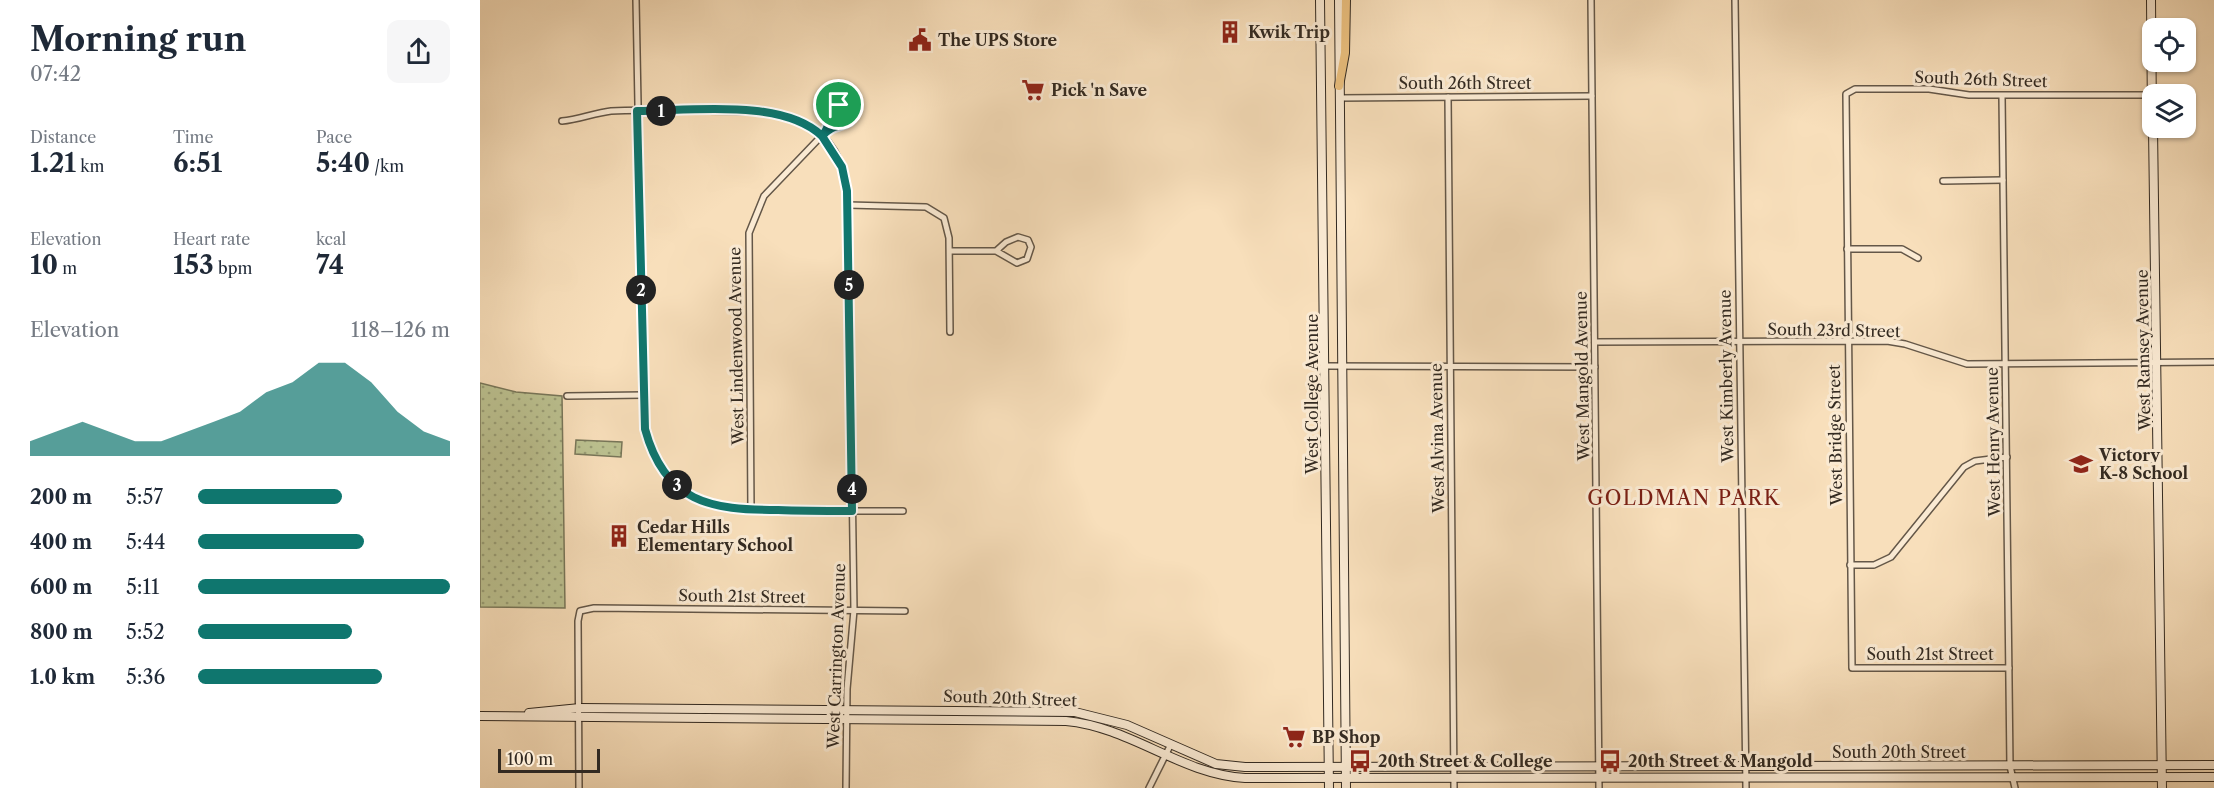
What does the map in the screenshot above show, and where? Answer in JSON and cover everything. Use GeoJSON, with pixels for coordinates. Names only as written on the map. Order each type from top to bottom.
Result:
{"type":"FeatureCollection","features":[{"type":"Feature","properties":{"kind":"main road"},"geometry":{"type":"LineString","coordinates":[[1339,86],[1345,53],[1346,0]]}},
{"type":"Feature","properties":{"kind":"street"},"geometry":{"type":"LineString","coordinates":[[636,0],[644,395],[645,429],[649,446],[661,468],[671,480],[689,495],[704,503],[751,510],[903,511]]}},
{"type":"Feature","properties":{"kind":"street","name":"West College Avenue"},"geometry":{"type":"LineString","coordinates":[[1320,0],[1326,366],[1329,788]]}},
{"type":"Feature","properties":{"kind":"street","name":"West College Avenue"},"geometry":{"type":"LineString","coordinates":[[1339,0],[1346,788]]}},
{"type":"Feature","properties":{"kind":"street","name":"West Mangold Avenue"},"geometry":{"type":"LineString","coordinates":[[1591,0],[1599,788]]}},
{"type":"Feature","properties":{"kind":"street","name":"West Kimberly Avenue"},"geometry":{"type":"LineString","coordinates":[[1735,0],[1746,788]]}},
{"type":"Feature","properties":{"kind":"street"},"geometry":{"type":"LineString","coordinates":[[2151,0],[2152,84]]}},
{"type":"Feature","properties":{"kind":"street","name":"South 26th Street"},"geometry":{"type":"LineString","coordinates":[[1846,94],[1856,89],[1929,89],[1969,95],[2002,96],[2142,95]]}},
{"type":"Feature","properties":{"kind":"street","name":"West Bridge Street"},"geometry":{"type":"LineString","coordinates":[[1846,94],[1852,668]]}},
{"type":"Feature","properties":{"kind":"street","name":"South 26th Street"},"geometry":{"type":"LineString","coordinates":[[1339,98],[1592,96]]}},
{"type":"Feature","properties":{"kind":"street","name":"West Henry Avenue"},"geometry":{"type":"LineString","coordinates":[[2002,96],[2010,766],[2015,788]]}},
{"type":"Feature","properties":{"kind":"street","name":"West Alvina Avenue"},"geometry":{"type":"LineString","coordinates":[[1448,97],[1454,788]]}},
{"type":"Feature","properties":{"kind":"street"},"geometry":{"type":"LineString","coordinates":[[842,105],[848,108],[851,115],[850,121],[831,126],[836,107],[842,105]]}},
{"type":"Feature","properties":{"kind":"street"},"geometry":{"type":"LineString","coordinates":[[562,121],[609,112],[771,112],[798,119],[822,136]]}},
{"type":"Feature","properties":{"kind":"street","name":"West Lindenwood Avenue"},"geometry":{"type":"LineString","coordinates":[[751,510],[749,233],[764,196],[831,126]]}},
{"type":"Feature","properties":{"kind":"street","name":"West Carrington Avenue"},"geometry":{"type":"LineString","coordinates":[[822,136],[845,177],[848,205],[854,610],[847,709],[846,788]]}},
{"type":"Feature","properties":{"kind":"street","name":"West Ramsey Avenue"},"geometry":{"type":"LineString","coordinates":[[2153,138],[2162,788]]}},
{"type":"Feature","properties":{"kind":"street"},"geometry":{"type":"LineString","coordinates":[[1943,181],[2003,180]]}},
{"type":"Feature","properties":{"kind":"street"},"geometry":{"type":"LineString","coordinates":[[848,205],[918,206],[933,209],[947,224],[950,251],[950,332]]}},
{"type":"Feature","properties":{"kind":"street"},"geometry":{"type":"LineString","coordinates":[[950,251],[996,251],[1012,261],[1022,262],[1029,256],[1031,247],[1028,240],[1018,237],[1006,242],[996,251]]}},
{"type":"Feature","properties":{"kind":"street"},"geometry":{"type":"LineString","coordinates":[[1847,249],[1902,249],[1918,258]]}},
{"type":"Feature","properties":{"kind":"street","name":"South 23rd Street"},"geometry":{"type":"LineString","coordinates":[[1595,342],[1847,341],[1905,344],[1967,364],[2214,362]]}},
{"type":"Feature","properties":{"kind":"street"},"geometry":{"type":"LineString","coordinates":[[1326,366],[1595,367]]}},
{"type":"Feature","properties":{"kind":"street"},"geometry":{"type":"LineString","coordinates":[[567,396],[644,395]]}},
{"type":"Feature","properties":{"kind":"street"},"geometry":{"type":"LineString","coordinates":[[1850,566],[1874,565],[1891,557],[1964,467],[1975,461],[2007,457]]}},
{"type":"Feature","properties":{"kind":"street","name":"South 21st Street"},"geometry":{"type":"LineString","coordinates":[[580,708],[578,621],[580,611],[594,608],[905,611]]}},
{"type":"Feature","properties":{"kind":"street","name":"South 21st Street"},"geometry":{"type":"LineString","coordinates":[[1852,668],[2009,668]]}},
{"type":"Feature","properties":{"kind":"street"},"geometry":{"type":"LineString","coordinates":[[579,788],[580,708]]}},
{"type":"Feature","properties":{"kind":"street","name":"South 20th Street"},"geometry":{"type":"LineString","coordinates":[[516,715],[580,708],[1075,712],[1127,725],[1170,746],[1216,764],[1234,767],[2214,765]]}},
{"type":"Feature","properties":{"kind":"street","name":"South 20th Street"},"geometry":{"type":"LineString","coordinates":[[480,716],[1083,723],[1119,733],[1212,773],[1233,777],[2214,777]]}},
{"type":"Feature","properties":{"kind":"street"},"geometry":{"type":"LineString","coordinates":[[1149,788],[1170,746]]}},
{"type":"Feature","properties":{"kind":"green space"},"geometry":{"type":"Polygon","coordinates":[[[480,383],[516,392],[562,396],[565,608],[480,607],[480,383]]]}},
{"type":"Feature","properties":{"kind":"green space"},"geometry":{"type":"Polygon","coordinates":[[[576,440],[622,442],[621,457],[575,454],[576,440]]]}},
{"type":"Feature","properties":{"kind":"place","name":"Kwik Trip"},"geometry":{"type":"Point","coordinates":[1230,32]}},
{"type":"Feature","properties":{"kind":"place","name":"The UPS Store"},"geometry":{"type":"Point","coordinates":[920,40]}},
{"type":"Feature","properties":{"kind":"place","name":"Pick 'n Save"},"geometry":{"type":"Point","coordinates":[1033,90]}},
{"type":"Feature","properties":{"kind":"place","name":"Victory K-8 School"},"geometry":{"type":"Point","coordinates":[2081,464]}},
{"type":"Feature","properties":{"kind":"place","name":"Cedar Hills Elementary School"},"geometry":{"type":"Point","coordinates":[619,536]}},
{"type":"Feature","properties":{"kind":"place","name":"BP Shop"},"geometry":{"type":"Point","coordinates":[1294,737]}},
{"type":"Feature","properties":{"kind":"place","name":"20th Street & College"},"geometry":{"type":"Point","coordinates":[1360,761]}},
{"type":"Feature","properties":{"kind":"place","name":"20th Street & Mangold"},"geometry":{"type":"Point","coordinates":[1610,761]}},
{"type":"Feature","properties":{"kind":"district","name":"GOLDMAN PARK"},"geometry":{"type":"Point","coordinates":[1684,498]}},
{"type":"Feature","properties":{"kind":"route"},"geometry":{"type":"LineString","coordinates":[[839,105],[834,109],[831,126],[822,136],[814,128],[798,119],[771,112],[637,111],[645,429],[649,446],[661,468],[681,489],[704,503],[728,509],[852,511],[847,191],[842,167],[822,136],[828,129],[831,126],[850,121],[851,115],[848,108],[839,105]]}}]}
